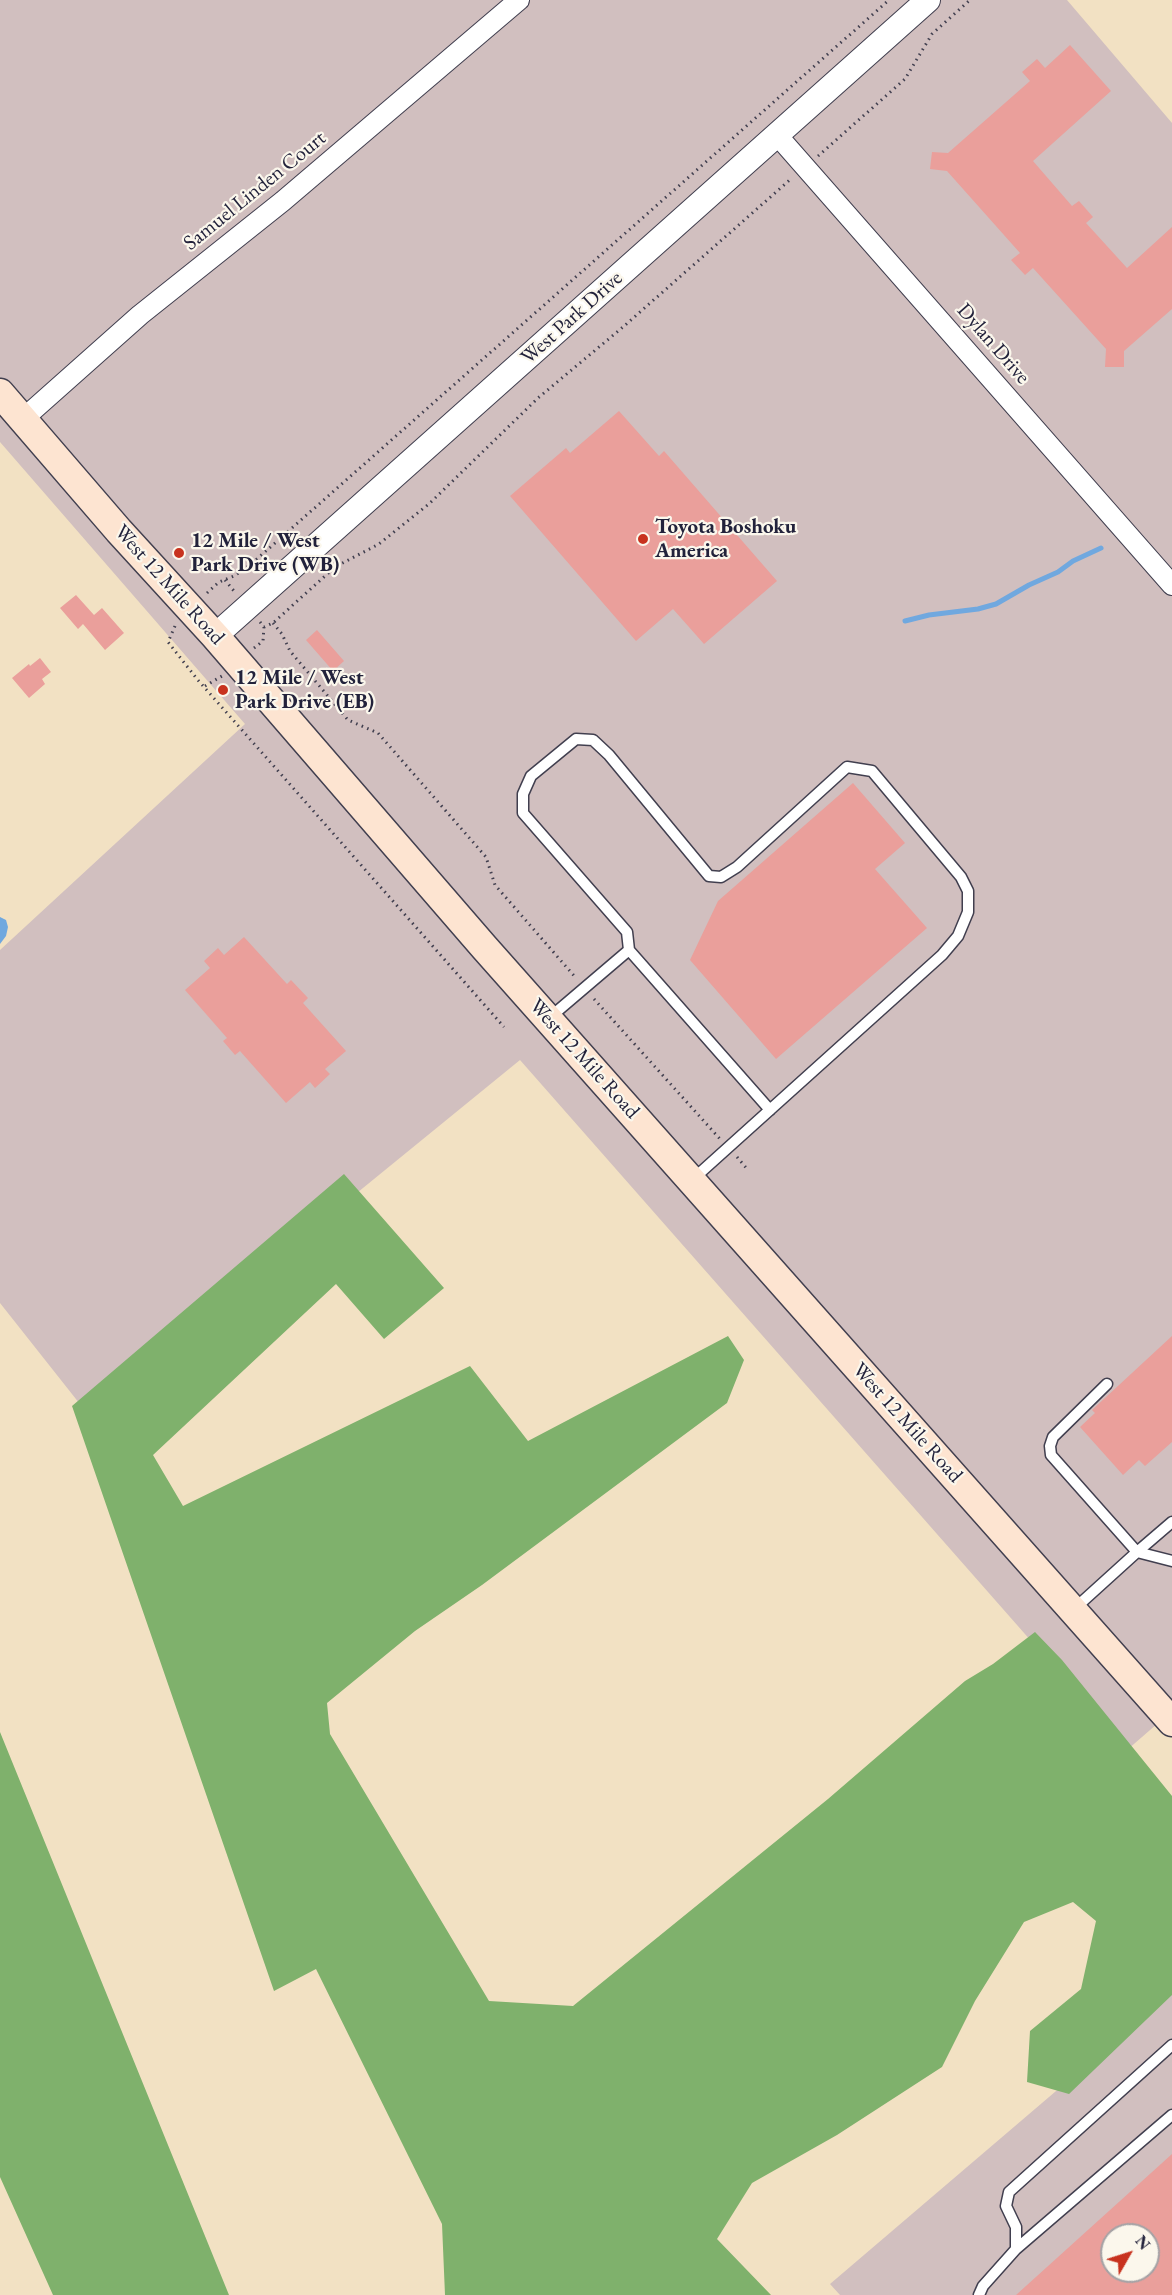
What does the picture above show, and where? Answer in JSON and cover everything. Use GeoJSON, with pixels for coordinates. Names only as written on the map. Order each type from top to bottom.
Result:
{"type":"FeatureCollection","features":[{"type":"Feature","properties":{"kind":"main road","name":"West 12 Mile Road"},"geometry":{"type":"LineString","coordinates":[[0,393],[548,1019],[1172,1722]]}},
{"type":"Feature","properties":{"kind":"street","name":"Samuel Linden Court"},"geometry":{"type":"LineString","coordinates":[[23,419],[140,315],[283,201],[519,0]]}},
{"type":"Feature","properties":{"kind":"street","name":"West Park Drive"},"geometry":{"type":"LineString","coordinates":[[215,636],[928,0]]}},
{"type":"Feature","properties":{"kind":"street","name":"Dylan Drive"},"geometry":{"type":"LineString","coordinates":[[777,135],[1172,585]]}},
{"type":"Feature","properties":{"kind":"lane"},"geometry":{"type":"LineString","coordinates":[[692,1180],[728,1148],[942,955],[958,936],[969,912],[968,891],[961,877],[872,771],[847,767],[737,867],[721,877],[708,876],[609,755],[593,740],[576,739],[531,776],[523,794],[523,813],[627,932],[629,950],[770,1110]]}},
{"type":"Feature","properties":{"kind":"lane"},"geometry":{"type":"LineString","coordinates":[[548,1019],[629,950]]}},
{"type":"Feature","properties":{"kind":"lane"},"geometry":{"type":"LineString","coordinates":[[1107,1383],[1053,1437],[1050,1446],[1051,1455],[1137,1552],[1172,1561]]}},
{"type":"Feature","properties":{"kind":"lane"},"geometry":{"type":"LineString","coordinates":[[1072,1610],[1172,1522]]}},
{"type":"Feature","properties":{"kind":"lane"},"geometry":{"type":"LineString","coordinates":[[1016,2249],[1016,2227],[1006,2206],[1010,2192],[1172,2045]]}},
{"type":"Feature","properties":{"kind":"lane"},"geometry":{"type":"LineString","coordinates":[[979,2295],[983,2286],[1016,2249],[1172,2115]]}},
{"type":"Feature","properties":{"kind":"path"},"geometry":{"type":"LineString","coordinates":[[214,586],[249,566],[889,0]]}},
{"type":"Feature","properties":{"kind":"path"},"geometry":{"type":"LineString","coordinates":[[225,580],[264,627],[273,623],[335,567],[379,544],[430,502],[538,398],[623,327],[905,79],[932,34],[970,0]]}},
{"type":"Feature","properties":{"kind":"path"},"geometry":{"type":"LineString","coordinates":[[273,623],[282,634],[290,651],[348,720],[378,733],[486,857],[495,885],[748,1170]]}},
{"type":"Feature","properties":{"kind":"path"},"geometry":{"type":"LineString","coordinates":[[176,625],[168,642],[204,686],[504,1027]]}},
{"type":"Feature","properties":{"kind":"path"},"geometry":{"type":"LineString","coordinates":[[204,686],[218,679]]}},
{"type":"Feature","properties":{"kind":"shaded area"},"geometry":{"type":"Polygon","coordinates":[[[0,0],[1067,0],[1172,123],[1172,1711],[1127,1750],[520,1060],[87,1413],[0,1303],[0,950],[245,724],[0,442],[0,0]]]}},
{"type":"Feature","properties":{"kind":"shaded area"},"geometry":{"type":"Polygon","coordinates":[[[1172,1992],[1172,2295],[840,2295],[830,2284],[1172,1992]]]}},
{"type":"Feature","properties":{"kind":"green space"},"geometry":{"type":"Polygon","coordinates":[[[344,1174],[444,1288],[384,1339],[336,1284],[153,1455],[183,1506],[470,1366],[528,1441],[728,1336],[744,1360],[727,1403],[482,1585],[415,1631],[327,1703],[330,1734],[489,2001],[573,2006],[828,1799],[965,1681],[993,1664],[1035,1632],[1062,1660],[1172,1796],[1172,1995],[1069,2094],[1027,2082],[1030,2031],[1081,1989],[1096,1921],[1073,1902],[1024,1922],[975,2001],[942,2067],[837,2135],[752,2183],[717,2239],[771,2295],[445,2295],[442,2224],[316,1969],[274,1991],[72,1406],[344,1174]]]}},
{"type":"Feature","properties":{"kind":"green space"},"geometry":{"type":"Polygon","coordinates":[[[0,1732],[229,2295],[53,2295],[0,2177],[0,1732]]]}},
{"type":"Feature","properties":{"kind":"water"},"geometry":{"type":"Polygon","coordinates":[[[0,917],[6,920],[8,927],[6,936],[0,944],[0,917]]]}},
{"type":"Feature","properties":{"kind":"building"},"geometry":{"type":"Polygon","coordinates":[[[1070,45],[1111,91],[1033,161],[1072,206],[1079,201],[1093,217],[1086,223],[1127,268],[1172,227],[1172,309],[1124,351],[1124,367],[1105,367],[1106,349],[1033,268],[1025,275],[1011,260],[1020,253],[947,171],[930,169],[932,152],[948,153],[1030,81],[1022,72],[1037,59],[1045,68],[1070,45]]]}},
{"type":"Feature","properties":{"kind":"building","name":"Toyota Boshoku America"},"geometry":{"type":"Polygon","coordinates":[[[619,411],[659,456],[664,451],[777,581],[704,644],[673,609],[636,641],[510,496],[566,448],[570,453],[619,411]]]}},
{"type":"Feature","properties":{"kind":"building"},"geometry":{"type":"Polygon","coordinates":[[[76,595],[94,615],[102,608],[124,633],[105,650],[83,624],[78,629],[60,608],[76,595]]]}},
{"type":"Feature","properties":{"kind":"building"},"geometry":{"type":"Polygon","coordinates":[[[317,630],[344,661],[333,671],[306,640],[317,630]]]}},
{"type":"Feature","properties":{"kind":"building"},"geometry":{"type":"Polygon","coordinates":[[[40,658],[51,672],[42,679],[45,684],[29,698],[12,678],[40,658]]]}},
{"type":"Feature","properties":{"kind":"building"},"geometry":{"type":"Polygon","coordinates":[[[853,783],[905,843],[875,869],[927,928],[776,1059],[690,960],[718,901],[853,783]]]}},
{"type":"Feature","properties":{"kind":"building"},"geometry":{"type":"Polygon","coordinates":[[[244,937],[287,984],[291,980],[308,998],[303,1003],[346,1051],[325,1069],[330,1074],[315,1088],[310,1082],[286,1103],[240,1051],[235,1055],[223,1041],[227,1038],[185,990],[210,968],[204,961],[218,948],[224,955],[244,937]]]}},
{"type":"Feature","properties":{"kind":"building"},"geometry":{"type":"Polygon","coordinates":[[[1172,1336],[1172,1442],[1145,1466],[1139,1460],[1123,1475],[1080,1427],[1095,1413],[1092,1410],[1172,1336]]]}},
{"type":"Feature","properties":{"kind":"building"},"geometry":{"type":"Polygon","coordinates":[[[1172,2154],[1172,2295],[1016,2295],[1172,2154]]]}},
{"type":"Feature","properties":{"kind":"waterway"},"geometry":{"type":"LineString","coordinates":[[905,621],[996,604],[1101,548]]}},
{"type":"Feature","properties":{"kind":"place","name":"Toyota Boshoku America"},"geometry":{"type":"Point","coordinates":[643,539]}},
{"type":"Feature","properties":{"kind":"place","name":"12 Mile / West Park Drive (WB)"},"geometry":{"type":"Point","coordinates":[179,553]}},
{"type":"Feature","properties":{"kind":"place","name":"12 Mile / West Park Drive (EB)"},"geometry":{"type":"Point","coordinates":[223,690]}}]}
